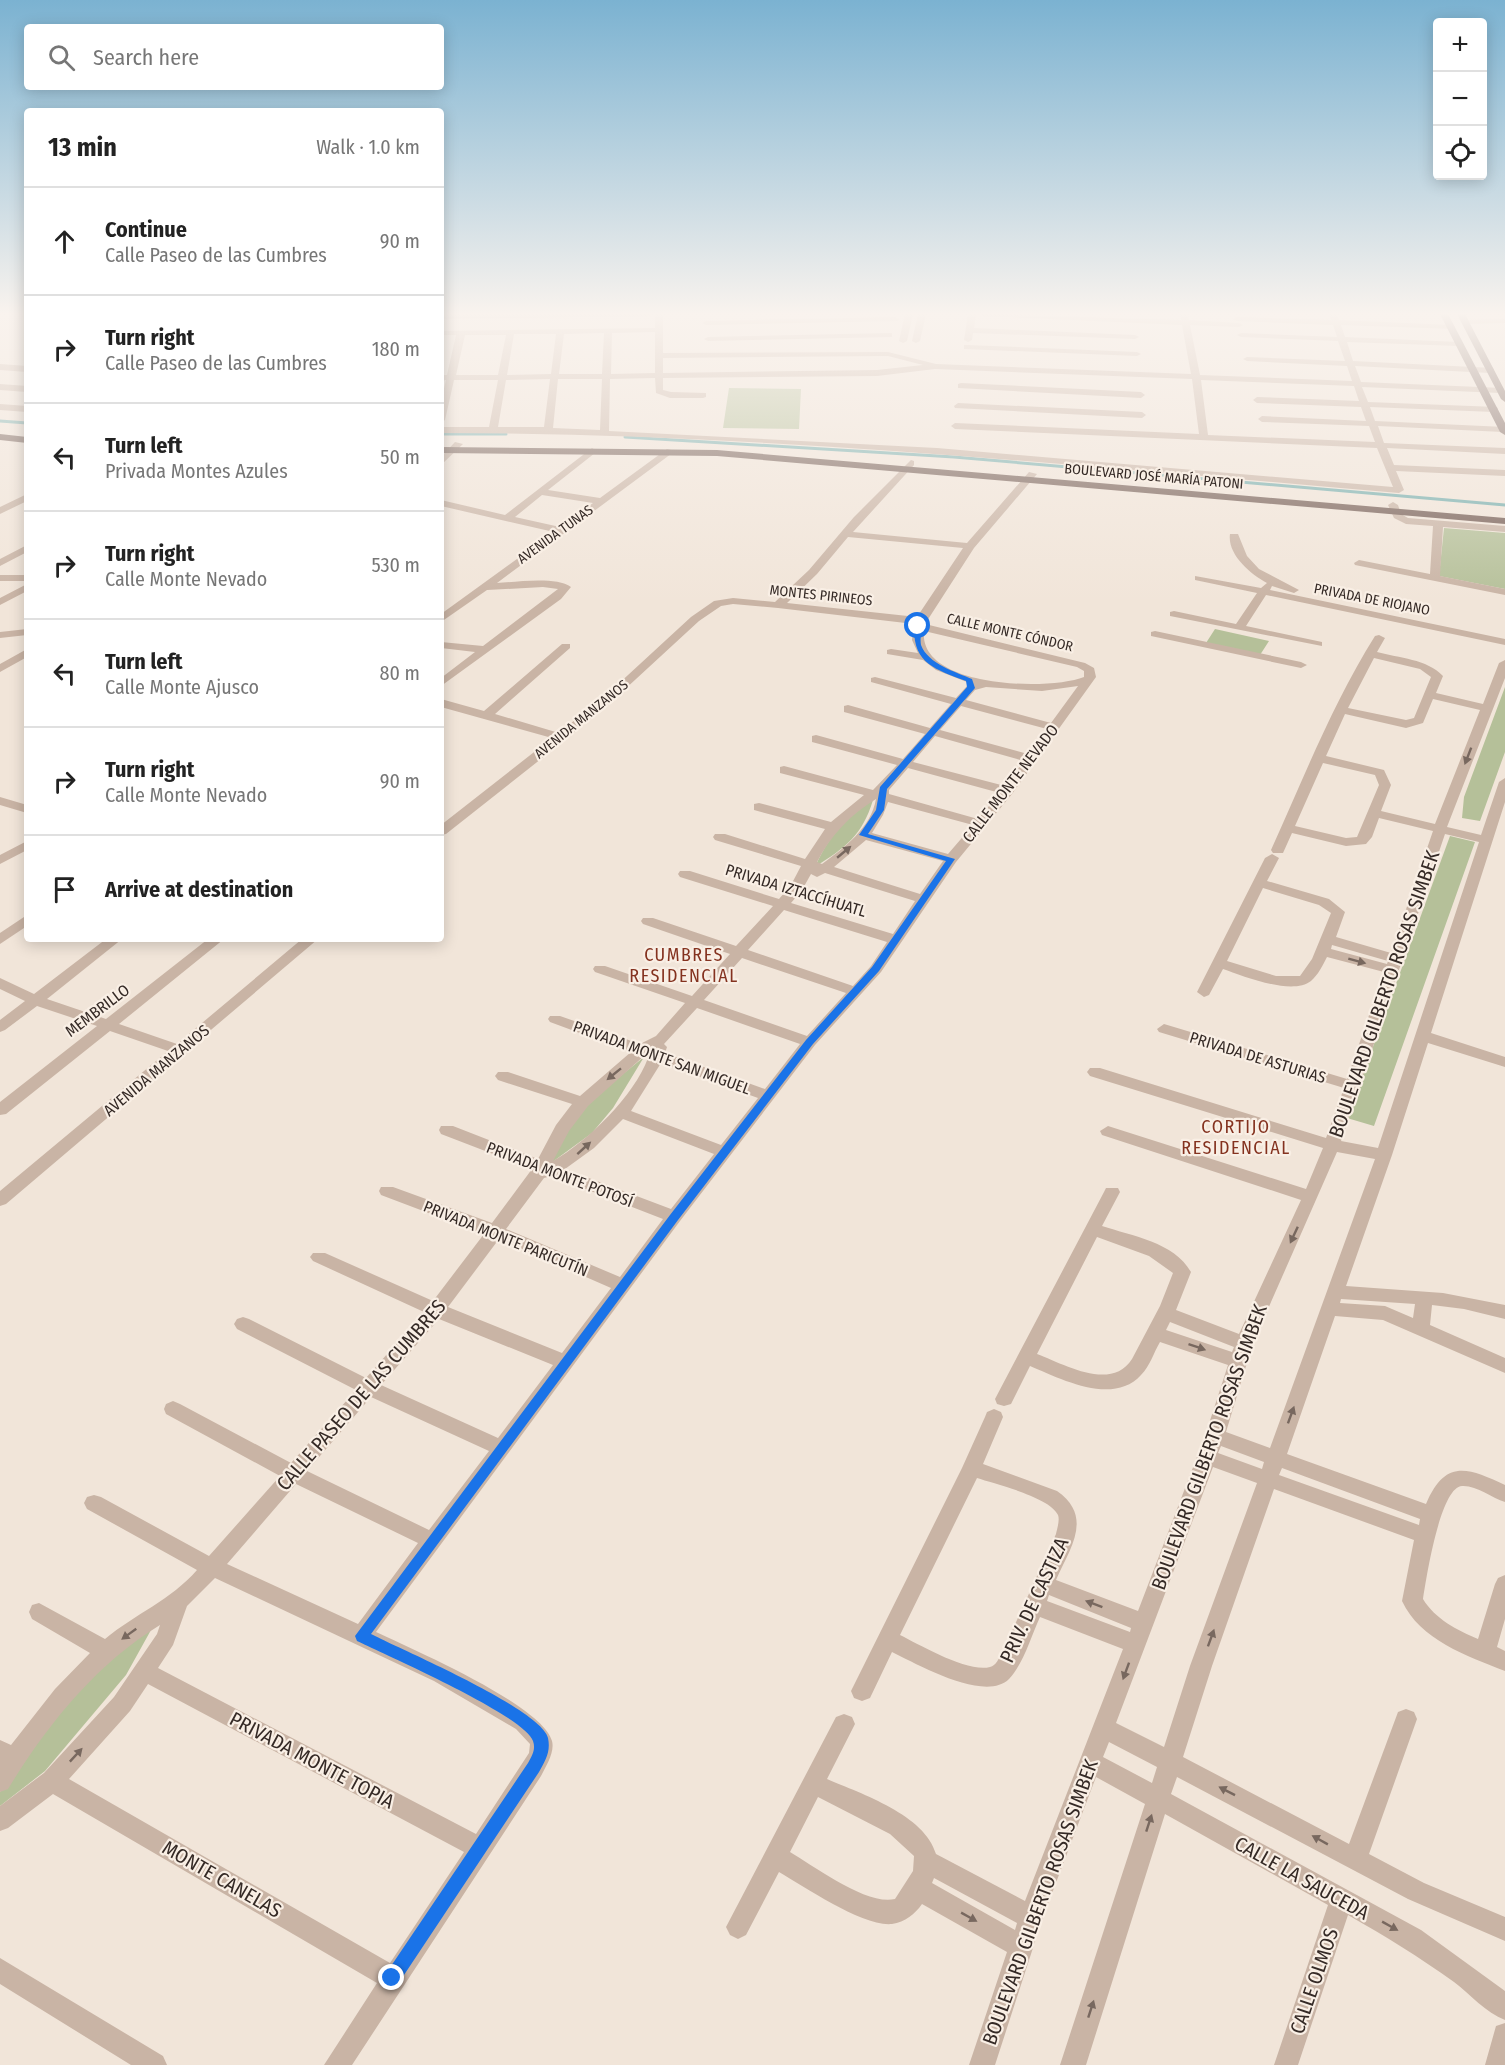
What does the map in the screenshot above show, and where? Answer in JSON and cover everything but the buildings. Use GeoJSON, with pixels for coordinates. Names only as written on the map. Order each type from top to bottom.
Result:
{"type":"FeatureCollection","features":[{"type":"Feature","properties":{"kind":"main road"},"geometry":{"type":"LineString","coordinates":[[1495,410],[1504,431]]}},
{"type":"Feature","properties":{"kind":"main road"},"geometry":{"type":"LineString","coordinates":[[0,432],[24,434]]}},
{"type":"Feature","properties":{"kind":"main road"},"geometry":{"type":"LineString","coordinates":[[0,437],[24,440]]}},
{"type":"Feature","properties":{"kind":"main road","name":"BOULEVARD JOSÉ MARÍA PATONI"},"geometry":{"type":"LineString","coordinates":[[507,447],[635,440],[799,448],[908,466]]}},
{"type":"Feature","properties":{"kind":"main road","name":"BOULEVARD JOSÉ MARÍA PATONI"},"geometry":{"type":"LineString","coordinates":[[444,445],[456,447],[592,451],[670,451],[908,466],[1394,508],[1505,521]]}},
{"type":"Feature","properties":{"kind":"main road","name":"BOULEVARD JOSÉ MARÍA PATONI"},"geometry":{"type":"LineString","coordinates":[[444,449],[456,447]]}},
{"type":"Feature","properties":{"kind":"main road","name":"BOULEVARD JOSÉ MARÍA PATONI"},"geometry":{"type":"LineString","coordinates":[[1030,476],[1235,483],[1394,508],[1505,514]]}},
{"type":"Feature","properties":{"kind":"street"},"geometry":{"type":"LineString","coordinates":[[493,430],[497,410]]}},
{"type":"Feature","properties":{"kind":"street"},"geometry":{"type":"LineString","coordinates":[[548,430],[550,410]]}},
{"type":"Feature","properties":{"kind":"street"},"geometry":{"type":"LineString","coordinates":[[604,410],[604,434]]}},
{"type":"Feature","properties":{"kind":"street"},"geometry":{"type":"LineString","coordinates":[[953,439],[957,410]]}},
{"type":"Feature","properties":{"kind":"street"},"geometry":{"type":"LineString","coordinates":[[1058,410],[1142,414]]}},
{"type":"Feature","properties":{"kind":"street"},"geometry":{"type":"LineString","coordinates":[[1142,410],[1144,435]]}},
{"type":"Feature","properties":{"kind":"street"},"geometry":{"type":"LineString","coordinates":[[1200,410],[1204,438]]}},
{"type":"Feature","properties":{"kind":"street"},"geometry":{"type":"LineString","coordinates":[[1260,410],[1267,440]]}},
{"type":"Feature","properties":{"kind":"street"},"geometry":{"type":"LineString","coordinates":[[953,439],[1235,483],[1399,490],[1367,410]]}},
{"type":"Feature","properties":{"kind":"street"},"geometry":{"type":"LineString","coordinates":[[1262,419],[1504,431]]}},
{"type":"Feature","properties":{"kind":"street"},"geometry":{"type":"LineString","coordinates":[[444,430],[548,430],[604,434],[635,440]]}},
{"type":"Feature","properties":{"kind":"street"},"geometry":{"type":"LineString","coordinates":[[799,448],[953,439],[1144,435],[1505,451]]}},
{"type":"Feature","properties":{"kind":"street"},"geometry":{"type":"LineString","coordinates":[[444,459],[456,447]]}},
{"type":"Feature","properties":{"kind":"street"},"geometry":{"type":"LineString","coordinates":[[507,518],[592,451]]}},
{"type":"Feature","properties":{"kind":"street","name":"AVENIDA TUNAS"},"geometry":{"type":"LineString","coordinates":[[444,617],[670,451]]}},
{"type":"Feature","properties":{"kind":"street"},"geometry":{"type":"LineString","coordinates":[[778,605],[824,561],[845,534],[908,466]]}},
{"type":"Feature","properties":{"kind":"street"},"geometry":{"type":"LineString","coordinates":[[1390,468],[1505,473]]}},
{"type":"Feature","properties":{"kind":"street"},"geometry":{"type":"LineString","coordinates":[[1030,476],[970,546],[919,624],[917,644],[925,657],[943,669],[974,684],[1043,688],[1075,697]]}},
{"type":"Feature","properties":{"kind":"street"},"geometry":{"type":"LineString","coordinates":[[540,492],[601,501]]}},
{"type":"Feature","properties":{"kind":"street"},"geometry":{"type":"LineString","coordinates":[[0,511],[24,499]]}},
{"type":"Feature","properties":{"kind":"street"},"geometry":{"type":"LineString","coordinates":[[444,504],[560,530]]}},
{"type":"Feature","properties":{"kind":"street"},"geometry":{"type":"LineString","coordinates":[[1394,508],[1400,519],[1505,529]]}},
{"type":"Feature","properties":{"kind":"street"},"geometry":{"type":"LineString","coordinates":[[1434,579],[1438,524]]}},
{"type":"Feature","properties":{"kind":"street"},"geometry":{"type":"LineString","coordinates":[[845,534],[970,546]]}},
{"type":"Feature","properties":{"kind":"street","name":"PRIVADA DE RIOJANO"},"geometry":{"type":"LineString","coordinates":[[1234,536],[1236,548],[1248,565],[1271,582],[1375,612]]}},
{"type":"Feature","properties":{"kind":"street"},"geometry":{"type":"LineString","coordinates":[[0,563],[24,550]]}},
{"type":"Feature","properties":{"kind":"street"},"geometry":{"type":"LineString","coordinates":[[1359,563],[1505,592]]}},
{"type":"Feature","properties":{"kind":"street"},"geometry":{"type":"LineString","coordinates":[[1232,585],[1248,565]]}},
{"type":"Feature","properties":{"kind":"street"},"geometry":{"type":"LineString","coordinates":[[0,578],[24,578]]}},
{"type":"Feature","properties":{"kind":"street","name":"PRIVADA DE RIOJANO"},"geometry":{"type":"LineString","coordinates":[[1199,578],[1262,592],[1505,635]]}},
{"type":"Feature","properties":{"kind":"street"},"geometry":{"type":"LineString","coordinates":[[1239,628],[1271,582]]}},
{"type":"Feature","properties":{"kind":"street"},"geometry":{"type":"LineString","coordinates":[[444,681],[557,597],[566,587],[543,584],[482,587]]}},
{"type":"Feature","properties":{"kind":"street"},"geometry":{"type":"LineString","coordinates":[[0,603],[24,589]]}},
{"type":"Feature","properties":{"kind":"street","name":"MONTES PIRINEOS"},"geometry":{"type":"LineString","coordinates":[[718,603],[733,601],[778,605],[919,624]]}},
{"type":"Feature","properties":{"kind":"street","name":"AVENIDA MANZANOS"},"geometry":{"type":"LineString","coordinates":[[444,829],[561,737],[620,688],[695,619],[718,603]]}},
{"type":"Feature","properties":{"kind":"street"},"geometry":{"type":"LineString","coordinates":[[1174,614],[1318,644]]}},
{"type":"Feature","properties":{"kind":"street"},"geometry":{"type":"LineString","coordinates":[[1200,644],[1212,622]]}},
{"type":"Feature","properties":{"kind":"street","name":"CALLE MONTE CÓNDOR"},"geometry":{"type":"LineString","coordinates":[[919,624],[1081,665],[1090,670],[1089,677]]}},
{"type":"Feature","properties":{"kind":"street","name":"PRIVADA DE RIOJANO"},"geometry":{"type":"LineString","coordinates":[[1453,627],[1505,642]]}},
{"type":"Feature","properties":{"kind":"street"},"geometry":{"type":"LineString","coordinates":[[0,635],[24,632]]}},
{"type":"Feature","properties":{"kind":"street"},"geometry":{"type":"LineString","coordinates":[[1155,634],[1301,665]]}},
{"type":"Feature","properties":{"kind":"street"},"geometry":{"type":"LineString","coordinates":[[1264,657],[1276,636]]}},
{"type":"Feature","properties":{"kind":"street"},"geometry":{"type":"LineString","coordinates":[[1204,992],[1289,828],[1330,734],[1379,638]]}},
{"type":"Feature","properties":{"kind":"street"},"geometry":{"type":"LineString","coordinates":[[444,645],[486,650]]}},
{"type":"Feature","properties":{"kind":"street"},"geometry":{"type":"LineString","coordinates":[[487,715],[566,646]]}},
{"type":"Feature","properties":{"kind":"street"},"geometry":{"type":"LineString","coordinates":[[891,652],[925,657]]}},
{"type":"Feature","properties":{"kind":"street"},"geometry":{"type":"LineString","coordinates":[[1,669],[24,654]]}},
{"type":"Feature","properties":{"kind":"street"},"geometry":{"type":"LineString","coordinates":[[1342,710],[1391,722],[1414,724],[1419,720],[1437,676],[1433,672],[1370,654]]}},
{"type":"Feature","properties":{"kind":"street","name":"BOULEVARD GILBERTO ROSAS SIMBEK"},"geometry":{"type":"LineString","coordinates":[[982,2065],[1031,1917],[1215,1436],[1244,1343],[1311,1197],[1332,1145],[1442,824],[1505,663]]}},
{"type":"Feature","properties":{"kind":"street"},"geometry":{"type":"LineString","coordinates":[[1043,688],[1089,677]]}},
{"type":"Feature","properties":{"kind":"street","name":"CALLE MONTE NEVADO"},"geometry":{"type":"LineString","coordinates":[[362,1636],[431,1540],[674,1217],[810,1042],[856,992],[896,940],[951,859],[1008,791],[1089,677]]}},
{"type":"Feature","properties":{"kind":"street"},"geometry":{"type":"LineString","coordinates":[[875,680],[1054,727]]}},
{"type":"Feature","properties":{"kind":"street","name":"CALLE PASEO DE LAS CUMBRES"},"geometry":{"type":"LineString","coordinates":[[816,867],[833,827],[856,806],[880,793],[974,684]]}},
{"type":"Feature","properties":{"kind":"street"},"geometry":{"type":"LineString","coordinates":[[1428,698],[1485,711]]}},
{"type":"Feature","properties":{"kind":"street"},"geometry":{"type":"LineString","coordinates":[[444,704],[561,737]]}},
{"type":"Feature","properties":{"kind":"street"},"geometry":{"type":"LineString","coordinates":[[848,709],[1032,759]]}},
{"type":"Feature","properties":{"kind":"street"},"geometry":{"type":"LineString","coordinates":[[816,739],[1008,791]]}},
{"type":"Feature","properties":{"kind":"street"},"geometry":{"type":"LineString","coordinates":[[1289,828],[1355,843],[1365,837],[1385,784],[1380,773],[1319,758]]}},
{"type":"Feature","properties":{"kind":"street"},"geometry":{"type":"LineString","coordinates":[[784,770],[880,793],[980,823]]}},
{"type":"Feature","properties":{"kind":"street"},"geometry":{"type":"LineString","coordinates":[[1073,2065],[1169,1762],[1384,1155],[1505,782]]}},
{"type":"Feature","properties":{"kind":"street","name":"CALLE PASEO DE LAS CUMBRES"},"geometry":{"type":"LineString","coordinates":[[0,1781],[7,1754],[106,1651],[155,1616],[178,1603],[214,1567],[436,1310],[541,1172],[562,1129],[582,1102],[654,1048],[816,867],[863,835],[880,810],[880,793]]}},
{"type":"Feature","properties":{"kind":"street"},"geometry":{"type":"LineString","coordinates":[[0,801],[24,808]]}},
{"type":"Feature","properties":{"kind":"street"},"geometry":{"type":"LineString","coordinates":[[759,807],[833,827]]}},
{"type":"Feature","properties":{"kind":"street"},"geometry":{"type":"LineString","coordinates":[[1377,808],[1487,835]]}},
{"type":"Feature","properties":{"kind":"street"},"geometry":{"type":"LineString","coordinates":[[863,835],[951,859]]}},
{"type":"Feature","properties":{"kind":"street"},"geometry":{"type":"LineString","coordinates":[[720,837],[923,898]]}},
{"type":"Feature","properties":{"kind":"street"},"geometry":{"type":"LineString","coordinates":[[0,860],[24,847]]}},
{"type":"Feature","properties":{"kind":"street","name":"PRIVADA IZTACCÍHUATL"},"geometry":{"type":"LineString","coordinates":[[685,874],[896,940]]}},
{"type":"Feature","properties":{"kind":"street"},"geometry":{"type":"LineString","coordinates":[[1219,963],[1295,982],[1304,980],[1310,973],[1338,917],[1338,912],[1332,906],[1311,897],[1260,883]]}},
{"type":"Feature","properties":{"kind":"street"},"geometry":{"type":"LineString","coordinates":[[0,940],[24,921]]}},
{"type":"Feature","properties":{"kind":"street"},"geometry":{"type":"LineString","coordinates":[[648,921],[856,992]]}},
{"type":"Feature","properties":{"kind":"street"},"geometry":{"type":"LineString","coordinates":[[0,1027],[111,942]]}},
{"type":"Feature","properties":{"kind":"street","name":"MEMBRILLO"},"geometry":{"type":"LineString","coordinates":[[0,1110],[213,942]]}},
{"type":"Feature","properties":{"kind":"street","name":"AVENIDA MANZANOS"},"geometry":{"type":"LineString","coordinates":[[0,1200],[308,942]]}},
{"type":"Feature","properties":{"kind":"street"},"geometry":{"type":"LineString","coordinates":[[1324,945],[1395,964]]}},
{"type":"Feature","properties":{"kind":"street"},"geometry":{"type":"LineString","coordinates":[[600,969],[810,1042]]}},
{"type":"Feature","properties":{"kind":"street"},"geometry":{"type":"LineString","coordinates":[[0,983],[36,1000],[179,1050]]}},
{"type":"Feature","properties":{"kind":"street","name":"PRIVADA MONTE SAN MIGUEL"},"geometry":{"type":"LineString","coordinates":[[555,1019],[654,1048],[769,1096]]}},
{"type":"Feature","properties":{"kind":"street","name":"PRIVADA DE ASTURIAS"},"geometry":{"type":"LineString","coordinates":[[1164,1029],[1353,1086]]}},
{"type":"Feature","properties":{"kind":"street"},"geometry":{"type":"LineString","coordinates":[[1424,1032],[1505,1054]]}},
{"type":"Feature","properties":{"kind":"street"},"geometry":{"type":"LineString","coordinates":[[1424,1032],[1505,1062]]}},
{"type":"Feature","properties":{"kind":"street","name":"CALLE PASEO DE LAS CUMBRES"},"geometry":{"type":"LineString","coordinates":[[541,1172],[577,1154],[619,1112],[635,1092],[654,1048]]}},
{"type":"Feature","properties":{"kind":"street"},"geometry":{"type":"LineString","coordinates":[[1095,1072],[1332,1145],[1384,1155]]}},
{"type":"Feature","properties":{"kind":"street"},"geometry":{"type":"LineString","coordinates":[[503,1076],[582,1102]]}},
{"type":"Feature","properties":{"kind":"street"},"geometry":{"type":"LineString","coordinates":[[619,1112],[725,1152]]}},
{"type":"Feature","properties":{"kind":"street","name":"PRIVADA MONTE POTOSÍ"},"geometry":{"type":"LineString","coordinates":[[447,1130],[541,1172],[674,1217]]}},
{"type":"Feature","properties":{"kind":"street"},"geometry":{"type":"LineString","coordinates":[[1108,1131],[1311,1197]]}},
{"type":"Feature","properties":{"kind":"street","name":"PRIVADA MONTE PARICUTÍN"},"geometry":{"type":"LineString","coordinates":[[387,1191],[495,1232],[624,1286]]}},
{"type":"Feature","properties":{"kind":"street"},"geometry":{"type":"LineString","coordinates":[[862,1691],[972,1468],[999,1408],[1112,1192]]}},
{"type":"Feature","properties":{"kind":"street"},"geometry":{"type":"LineString","coordinates":[[1026,1357],[1083,1377],[1116,1382],[1135,1370],[1155,1333],[1180,1281],[1182,1272],[1178,1264],[1166,1257],[1094,1230]]}},
{"type":"Feature","properties":{"kind":"street"},"geometry":{"type":"LineString","coordinates":[[319,1257],[436,1310],[564,1362]]}},
{"type":"Feature","properties":{"kind":"street"},"geometry":{"type":"LineString","coordinates":[[1333,1300],[1424,1299],[1489,1306],[1505,1311]]}},
{"type":"Feature","properties":{"kind":"street"},"geometry":{"type":"LineString","coordinates":[[1421,1328],[1424,1299]]}},
{"type":"Feature","properties":{"kind":"street"},"geometry":{"type":"LineString","coordinates":[[1333,1300],[1385,1313],[1505,1366]]}},
{"type":"Feature","properties":{"kind":"street"},"geometry":{"type":"LineString","coordinates":[[1165,1313],[1244,1343]]}},
{"type":"Feature","properties":{"kind":"street"},"geometry":{"type":"LineString","coordinates":[[243,1324],[369,1388],[502,1448]]}},
{"type":"Feature","properties":{"kind":"street"},"geometry":{"type":"LineString","coordinates":[[1155,1333],[1239,1362]]}},
{"type":"Feature","properties":{"kind":"street"},"geometry":{"type":"LineString","coordinates":[[173,1409],[294,1474],[431,1540]]}},
{"type":"Feature","properties":{"kind":"street"},"geometry":{"type":"LineString","coordinates":[[1215,1436],[1432,1515]]}},
{"type":"Feature","properties":{"kind":"street"},"geometry":{"type":"LineString","coordinates":[[1207,1457],[1426,1536]]}},
{"type":"Feature","properties":{"kind":"street","name":"PRIV. DE CASTIZA"},"geometry":{"type":"LineString","coordinates":[[888,1639],[971,1676],[989,1678],[999,1674],[1010,1660],[1066,1534],[1068,1520],[1066,1510],[1060,1503],[1034,1489],[972,1468]]}},
{"type":"Feature","properties":{"kind":"street"},"geometry":{"type":"LineString","coordinates":[[1505,1494],[1476,1482],[1456,1478],[1446,1483],[1432,1515],[1412,1601],[1418,1613],[1434,1625],[1505,1661]]}},
{"type":"Feature","properties":{"kind":"street"},"geometry":{"type":"LineString","coordinates":[[94,1503],[214,1567],[362,1636],[506,1708],[529,1724],[540,1738],[541,1753],[337,2065]]}},
{"type":"Feature","properties":{"kind":"street"},"geometry":{"type":"LineString","coordinates":[[1044,1584],[1143,1623]]}},
{"type":"Feature","properties":{"kind":"street"},"geometry":{"type":"LineString","coordinates":[[1485,1651],[1505,1584]]}},
{"type":"Feature","properties":{"kind":"street","name":"CALLE PASEO DE LAS CUMBRES"},"geometry":{"type":"LineString","coordinates":[[0,1820],[52,1781],[122,1704],[146,1672],[166,1638],[178,1603]]}},
{"type":"Feature","properties":{"kind":"street"},"geometry":{"type":"LineString","coordinates":[[1034,1605],[1136,1644]]}},
{"type":"Feature","properties":{"kind":"street"},"geometry":{"type":"LineString","coordinates":[[39,1612],[106,1651]]}},
{"type":"Feature","properties":{"kind":"street","name":"PRIVADA MONTE TOPIA"},"geometry":{"type":"LineString","coordinates":[[146,1672],[478,1848]]}},
{"type":"Feature","properties":{"kind":"street"},"geometry":{"type":"LineString","coordinates":[[1355,1859],[1406,1719]]}},
{"type":"Feature","properties":{"kind":"street"},"geometry":{"type":"LineString","coordinates":[[738,1927],[844,1724]]}},
{"type":"Feature","properties":{"kind":"street"},"geometry":{"type":"LineString","coordinates":[[1105,1728],[1416,1891],[1505,1929]]}},
{"type":"Feature","properties":{"kind":"street","name":"CALLE LA SAUCEDA"},"geometry":{"type":"LineString","coordinates":[[1091,1762],[1158,1796],[1264,1858],[1413,1938],[1484,1989],[1505,2008]]}},
{"type":"Feature","properties":{"kind":"street","name":"MONTE CANELAS"},"geometry":{"type":"LineString","coordinates":[[52,1781],[392,1978]]}},
{"type":"Feature","properties":{"kind":"street"},"geometry":{"type":"LineString","coordinates":[[775,1856],[856,1902],[880,1911],[895,1913],[905,1908],[918,1888],[927,1862],[923,1849],[911,1835],[891,1822],[814,1784]]}},
{"type":"Feature","properties":{"kind":"street"},"geometry":{"type":"LineString","coordinates":[[927,1862],[1031,1917]]}},
{"type":"Feature","properties":{"kind":"street"},"geometry":{"type":"LineString","coordinates":[[918,1888],[1022,1947]]}},
{"type":"Feature","properties":{"kind":"street","name":"CALLE OLMOS"},"geometry":{"type":"LineString","coordinates":[[1286,2063],[1342,1899]]}},
{"type":"Feature","properties":{"kind":"street"},"geometry":{"type":"LineString","coordinates":[[0,1970],[154,2065]]}},
{"type":"Feature","properties":{"kind":"street"},"geometry":{"type":"LineString","coordinates":[[1498,2065],[1505,2035]]}},
{"type":"Feature","properties":{"kind":"green space"},"geometry":{"type":"Polygon","coordinates":[[[726,410],[800,410],[799,429],[723,428],[726,410]]]}},
{"type":"Feature","properties":{"kind":"green space"},"geometry":{"type":"Polygon","coordinates":[[[1444,528],[1505,533],[1505,589],[1439,576],[1444,528]]]}},
{"type":"Feature","properties":{"kind":"green space"},"geometry":{"type":"Polygon","coordinates":[[[1215,629],[1269,641],[1260,655],[1206,643],[1215,629]]]}},
{"type":"Feature","properties":{"kind":"green space"},"geometry":{"type":"Polygon","coordinates":[[[1505,687],[1505,752],[1480,821],[1462,818],[1464,797],[1505,687]]]}},
{"type":"Feature","properties":{"kind":"green space"},"geometry":{"type":"Polygon","coordinates":[[[873,800],[864,823],[852,840],[815,867],[839,828],[854,813],[873,800]]]}},
{"type":"Feature","properties":{"kind":"green space"},"geometry":{"type":"Polygon","coordinates":[[[1450,836],[1475,842],[1374,1126],[1347,1118],[1450,836]]]}},
{"type":"Feature","properties":{"kind":"green space"},"geometry":{"type":"Polygon","coordinates":[[[644,1057],[613,1108],[592,1133],[551,1163],[570,1124],[592,1099],[644,1057]]]}},
{"type":"Feature","properties":{"kind":"green space"},"geometry":{"type":"Polygon","coordinates":[[[156,1621],[126,1675],[45,1771],[0,1806],[0,1792],[27,1750],[103,1663],[156,1621]]]}},
{"type":"Feature","properties":{"kind":"waterway"},"geometry":{"type":"LineString","coordinates":[[0,421],[24,423]]}},
{"type":"Feature","properties":{"kind":"waterway"},"geometry":{"type":"LineString","coordinates":[[444,434],[506,434]]}},
{"type":"Feature","properties":{"kind":"waterway"},"geometry":{"type":"LineString","coordinates":[[625,437],[954,457],[1505,505]]}},
{"type":"Feature","properties":{"kind":"district","name":"CUMBRES RESIDENCIAL"},"geometry":{"type":"Point","coordinates":[684,965]}},
{"type":"Feature","properties":{"kind":"district","name":"CORTIJO RESIDENCIAL"},"geometry":{"type":"Point","coordinates":[1236,1137]}},
{"type":"Feature","properties":{"kind":"route"},"geometry":{"type":"LineString","coordinates":[[392,1978],[533,1768],[541,1753],[540,1738],[529,1724],[506,1708],[362,1636],[431,1540],[674,1217],[810,1042],[876,969],[951,859],[863,835],[880,810],[883,789],[971,688],[969,680],[943,669],[925,657],[917,644],[918,626]]}}]}
